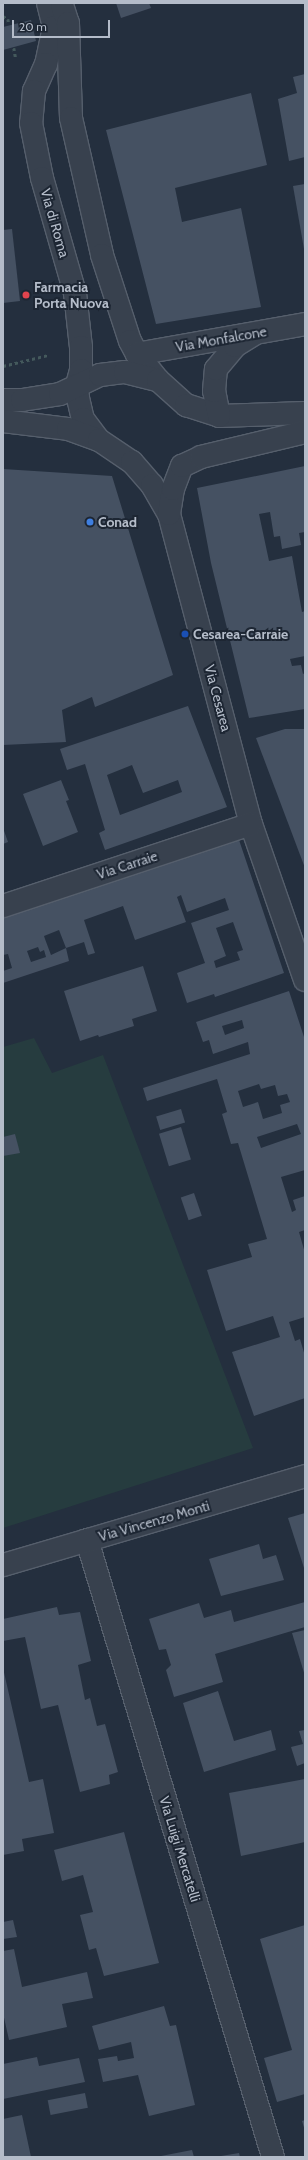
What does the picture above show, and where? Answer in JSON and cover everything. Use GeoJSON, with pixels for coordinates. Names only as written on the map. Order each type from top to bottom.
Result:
{"type":"FeatureCollection","features":[{"type":"Feature","properties":{"kind":"street","name":"Via di Roma"},"geometry":{"type":"LineString","coordinates":[[48,3],[54,27],[46,64],[34,91],[31,123],[42,178],[75,293],[81,348],[81,370],[77,385],[83,419],[99,440]]}},
{"type":"Feature","properties":{"kind":"street"},"geometry":{"type":"LineString","coordinates":[[62,3],[68,23],[71,118],[102,255],[130,341],[137,354],[158,380],[186,405],[219,416],[305,413]]}},
{"type":"Feature","properties":{"kind":"street","name":"Via Monfalcone"},"geometry":{"type":"LineString","coordinates":[[137,354],[305,324]]}},
{"type":"Feature","properties":{"kind":"street"},"geometry":{"type":"LineString","coordinates":[[219,416],[214,392],[216,369],[235,346],[257,332]]}},
{"type":"Feature","properties":{"kind":"street"},"geometry":{"type":"LineString","coordinates":[[3,400],[22,400],[60,394],[100,375],[125,372],[158,380]]}},
{"type":"Feature","properties":{"kind":"street"},"geometry":{"type":"LineString","coordinates":[[3,421],[68,430],[99,440]]}},
{"type":"Feature","properties":{"kind":"street"},"geometry":{"type":"LineString","coordinates":[[169,514],[173,489],[182,466],[201,457],[305,432]]}},
{"type":"Feature","properties":{"kind":"street","name":"Via Cesarea"},"geometry":{"type":"LineString","coordinates":[[99,440],[132,462],[152,485],[169,514],[251,824],[305,980]]}},
{"type":"Feature","properties":{"kind":"street","name":"Via Carraie"},"geometry":{"type":"LineString","coordinates":[[3,906],[251,824]]}},
{"type":"Feature","properties":{"kind":"street","name":"Via Vincenzo Monti"},"geometry":{"type":"LineString","coordinates":[[3,1565],[305,1476]]}},
{"type":"Feature","properties":{"kind":"street","name":"Via Luigi Mercatelli"},"geometry":{"type":"LineString","coordinates":[[87,1540],[273,2157]]}},
{"type":"Feature","properties":{"kind":"path"},"geometry":{"type":"LineString","coordinates":[[3,16],[8,19],[9,24]]}},
{"type":"Feature","properties":{"kind":"path"},"geometry":{"type":"LineString","coordinates":[[3,366],[48,355]]}},
{"type":"Feature","properties":{"kind":"green space"},"geometry":{"type":"Polygon","coordinates":[[[34,1038],[52,1073],[103,1055],[253,1448],[3,1528],[3,1047],[34,1038]]]}},
{"type":"Feature","properties":{"kind":"building"},"geometry":{"type":"Polygon","coordinates":[[[116,3],[149,3],[151,8],[121,18],[116,3]]]}},
{"type":"Feature","properties":{"kind":"building"},"geometry":{"type":"Polygon","coordinates":[[[31,20],[36,41],[3,50],[3,27],[31,20]]]}},
{"type":"Feature","properties":{"kind":"building"},"geometry":{"type":"Polygon","coordinates":[[[305,74],[305,157],[289,161],[278,99],[297,93],[293,77],[305,74]]]}},
{"type":"Feature","properties":{"kind":"building"},"geometry":{"type":"Polygon","coordinates":[[[251,93],[267,165],[175,188],[182,222],[241,208],[261,307],[156,324],[106,130],[251,93]]]}},
{"type":"Feature","properties":{"kind":"building"},"geometry":{"type":"Polygon","coordinates":[[[305,184],[305,249],[304,249],[293,186],[305,184]]]}},
{"type":"Feature","properties":{"kind":"building"},"geometry":{"type":"Polygon","coordinates":[[[12,229],[20,301],[3,303],[3,230],[12,229]]]}},
{"type":"Feature","properties":{"kind":"building"},"geometry":{"type":"Polygon","coordinates":[[[305,466],[305,532],[299,533],[301,545],[282,549],[280,536],[274,537],[270,512],[259,514],[269,561],[292,556],[302,612],[305,611],[305,656],[290,659],[292,666],[301,665],[303,674],[305,673],[305,709],[249,718],[211,563],[197,488],[305,466]]]}},
{"type":"Feature","properties":{"kind":"building"},"geometry":{"type":"Polygon","coordinates":[[[3,469],[112,476],[173,675],[95,707],[92,697],[62,710],[66,742],[3,745],[3,469]]]}},
{"type":"Feature","properties":{"kind":"building"},"geometry":{"type":"Polygon","coordinates":[[[188,706],[227,807],[105,850],[99,833],[105,830],[85,764],[67,770],[60,749],[188,706]],[[132,765],[107,775],[120,815],[182,792],[178,780],[143,793],[132,765]]]}},
{"type":"Feature","properties":{"kind":"building"},"geometry":{"type":"Polygon","coordinates":[[[285,729],[305,729],[305,868],[256,738],[285,729]]]}},
{"type":"Feature","properties":{"kind":"building"},"geometry":{"type":"Polygon","coordinates":[[[61,780],[69,800],[66,801],[78,832],[43,846],[23,794],[61,780]]]}},
{"type":"Feature","properties":{"kind":"building"},"geometry":{"type":"Polygon","coordinates":[[[3,828],[8,842],[3,844],[3,828]]]}},
{"type":"Feature","properties":{"kind":"building"},"geometry":{"type":"Polygon","coordinates":[[[237,834],[284,973],[215,997],[214,994],[187,1003],[177,973],[205,963],[191,923],[229,910],[225,898],[187,912],[181,895],[177,897],[186,922],[135,940],[123,906],[84,920],[95,953],[88,955],[84,942],[66,948],[69,961],[3,983],[3,971],[12,968],[8,954],[3,955],[3,916],[237,834]],[[233,922],[216,928],[226,956],[214,961],[216,968],[240,960],[237,952],[243,950],[233,922]],[[59,930],[44,936],[51,955],[66,948],[59,930]],[[38,947],[27,951],[31,962],[46,957],[44,950],[40,952],[38,947]]]}},
{"type":"Feature","properties":{"kind":"building"},"geometry":{"type":"Polygon","coordinates":[[[143,966],[157,1011],[132,1019],[134,1026],[99,1037],[98,1035],[80,1041],[64,991],[143,966]]]}},
{"type":"Feature","properties":{"kind":"building"},"geometry":{"type":"Polygon","coordinates":[[[289,991],[305,1040],[305,1170],[281,1177],[292,1212],[296,1210],[293,1200],[305,1196],[305,1230],[299,1232],[305,1253],[305,1317],[289,1322],[295,1341],[300,1339],[305,1356],[305,1398],[254,1416],[232,1352],[280,1337],[273,1316],[226,1331],[207,1270],[252,1257],[248,1244],[267,1239],[238,1143],[231,1144],[222,1114],[227,1112],[217,1079],[147,1101],[143,1088],[250,1054],[248,1042],[213,1054],[209,1040],[203,1042],[196,1022],[289,991]],[[242,1020],[222,1026],[225,1035],[244,1028],[242,1020]],[[259,1084],[238,1091],[243,1107],[258,1102],[263,1119],[282,1113],[280,1105],[290,1102],[287,1094],[278,1096],[275,1085],[261,1089],[259,1084]],[[297,1124],[257,1137],[261,1148],[301,1134],[297,1124]]]}},
{"type":"Feature","properties":{"kind":"building"},"geometry":{"type":"Polygon","coordinates":[[[181,1109],[185,1122],[160,1130],[156,1117],[181,1109]]]}},
{"type":"Feature","properties":{"kind":"building"},"geometry":{"type":"Polygon","coordinates":[[[181,1127],[191,1160],[169,1166],[159,1134],[181,1127]]]}},
{"type":"Feature","properties":{"kind":"building"},"geometry":{"type":"Polygon","coordinates":[[[15,1134],[20,1153],[3,1156],[3,1137],[15,1134]]]}},
{"type":"Feature","properties":{"kind":"building"},"geometry":{"type":"Polygon","coordinates":[[[194,1193],[202,1216],[189,1220],[181,1198],[194,1193]]]}},
{"type":"Feature","properties":{"kind":"building"},"geometry":{"type":"Polygon","coordinates":[[[305,1513],[305,1571],[288,1518],[305,1513]]]}},
{"type":"Feature","properties":{"kind":"building"},"geometry":{"type":"Polygon","coordinates":[[[259,1544],[263,1559],[276,1555],[284,1580],[221,1596],[209,1559],[259,1544]]]}},
{"type":"Feature","properties":{"kind":"building"},"geometry":{"type":"Polygon","coordinates":[[[305,1602],[305,1627],[215,1654],[223,1682],[174,1697],[166,1670],[171,1665],[166,1649],[159,1650],[149,1619],[199,1603],[204,1618],[231,1610],[234,1622],[305,1602]]]}},
{"type":"Feature","properties":{"kind":"building"},"geometry":{"type":"Polygon","coordinates":[[[57,1607],[59,1615],[80,1612],[91,1661],[78,1665],[85,1700],[90,1698],[97,1726],[105,1724],[118,1772],[109,1775],[110,1784],[80,1792],[58,1705],[41,1709],[25,1637],[3,1641],[3,1619],[57,1607]]]}},
{"type":"Feature","properties":{"kind":"building"},"geometry":{"type":"Polygon","coordinates":[[[305,1630],[305,1676],[292,1633],[305,1630]]]}},
{"type":"Feature","properties":{"kind":"building"},"geometry":{"type":"Polygon","coordinates":[[[3,1668],[29,1782],[43,1779],[54,1833],[22,1839],[24,1851],[3,1855],[3,1668]]]}},
{"type":"Feature","properties":{"kind":"building"},"geometry":{"type":"Polygon","coordinates":[[[218,1691],[234,1741],[271,1730],[276,1750],[204,1772],[183,1703],[218,1691]]]}},
{"type":"Feature","properties":{"kind":"building"},"geometry":{"type":"Polygon","coordinates":[[[305,1730],[305,1763],[297,1766],[291,1747],[303,1744],[299,1731],[305,1730]]]}},
{"type":"Feature","properties":{"kind":"building"},"geometry":{"type":"Polygon","coordinates":[[[305,1779],[305,1842],[241,1856],[229,1793],[305,1779]]]}},
{"type":"Feature","properties":{"kind":"building"},"geometry":{"type":"Polygon","coordinates":[[[124,1832],[159,1963],[104,1976],[96,1948],[89,1950],[80,1915],[93,1912],[83,1875],[62,1881],[54,1850],[124,1832]]]}},
{"type":"Feature","properties":{"kind":"building"},"geometry":{"type":"Polygon","coordinates":[[[13,1920],[17,1937],[3,1939],[3,1922],[13,1920]]]}},
{"type":"Feature","properties":{"kind":"building"},"geometry":{"type":"Polygon","coordinates":[[[305,1925],[305,2094],[277,2102],[264,2058],[292,2050],[260,1939],[305,1925]]]}},
{"type":"Feature","properties":{"kind":"building"},"geometry":{"type":"Polygon","coordinates":[[[14,1949],[22,1987],[87,1972],[93,1998],[62,2004],[67,2027],[9,2040],[3,2013],[3,1951],[14,1949]]]}},
{"type":"Feature","properties":{"kind":"building"},"geometry":{"type":"Polygon","coordinates":[[[164,2006],[170,2026],[176,2025],[195,2105],[149,2116],[138,2075],[103,2082],[98,2059],[117,2056],[118,2061],[134,2058],[131,2042],[99,2050],[92,2026],[164,2006]]]}},
{"type":"Feature","properties":{"kind":"building"},"geometry":{"type":"Polygon","coordinates":[[[37,2057],[39,2066],[79,2058],[85,2082],[3,2099],[3,2064],[37,2057]]]}},
{"type":"Feature","properties":{"kind":"building"},"geometry":{"type":"Polygon","coordinates":[[[85,2093],[88,2108],[51,2115],[48,2100],[85,2093]]]}},
{"type":"Feature","properties":{"kind":"building"},"geometry":{"type":"Polygon","coordinates":[[[22,2115],[31,2157],[3,2157],[3,2119],[22,2115]]]}},
{"type":"Feature","properties":{"kind":"building"},"geometry":{"type":"Polygon","coordinates":[[[305,2120],[305,2131],[302,2121],[305,2120]]]}},
{"type":"Feature","properties":{"kind":"building"},"geometry":{"type":"Polygon","coordinates":[[[192,2150],[194,2157],[161,2157],[161,2156],[192,2150]]]}},
{"type":"Feature","properties":{"kind":"building"},"geometry":{"type":"Polygon","coordinates":[[[239,2153],[240,2157],[221,2157],[221,2156],[239,2153]]]}},
{"type":"Feature","properties":{"kind":"place","name":"Farmacia Porta Nuova"},"geometry":{"type":"Point","coordinates":[26,295]}},
{"type":"Feature","properties":{"kind":"place","name":"Conad"},"geometry":{"type":"Point","coordinates":[90,522]}},
{"type":"Feature","properties":{"kind":"place","name":"Cesarea-Carraie"},"geometry":{"type":"Point","coordinates":[185,634]}}]}
